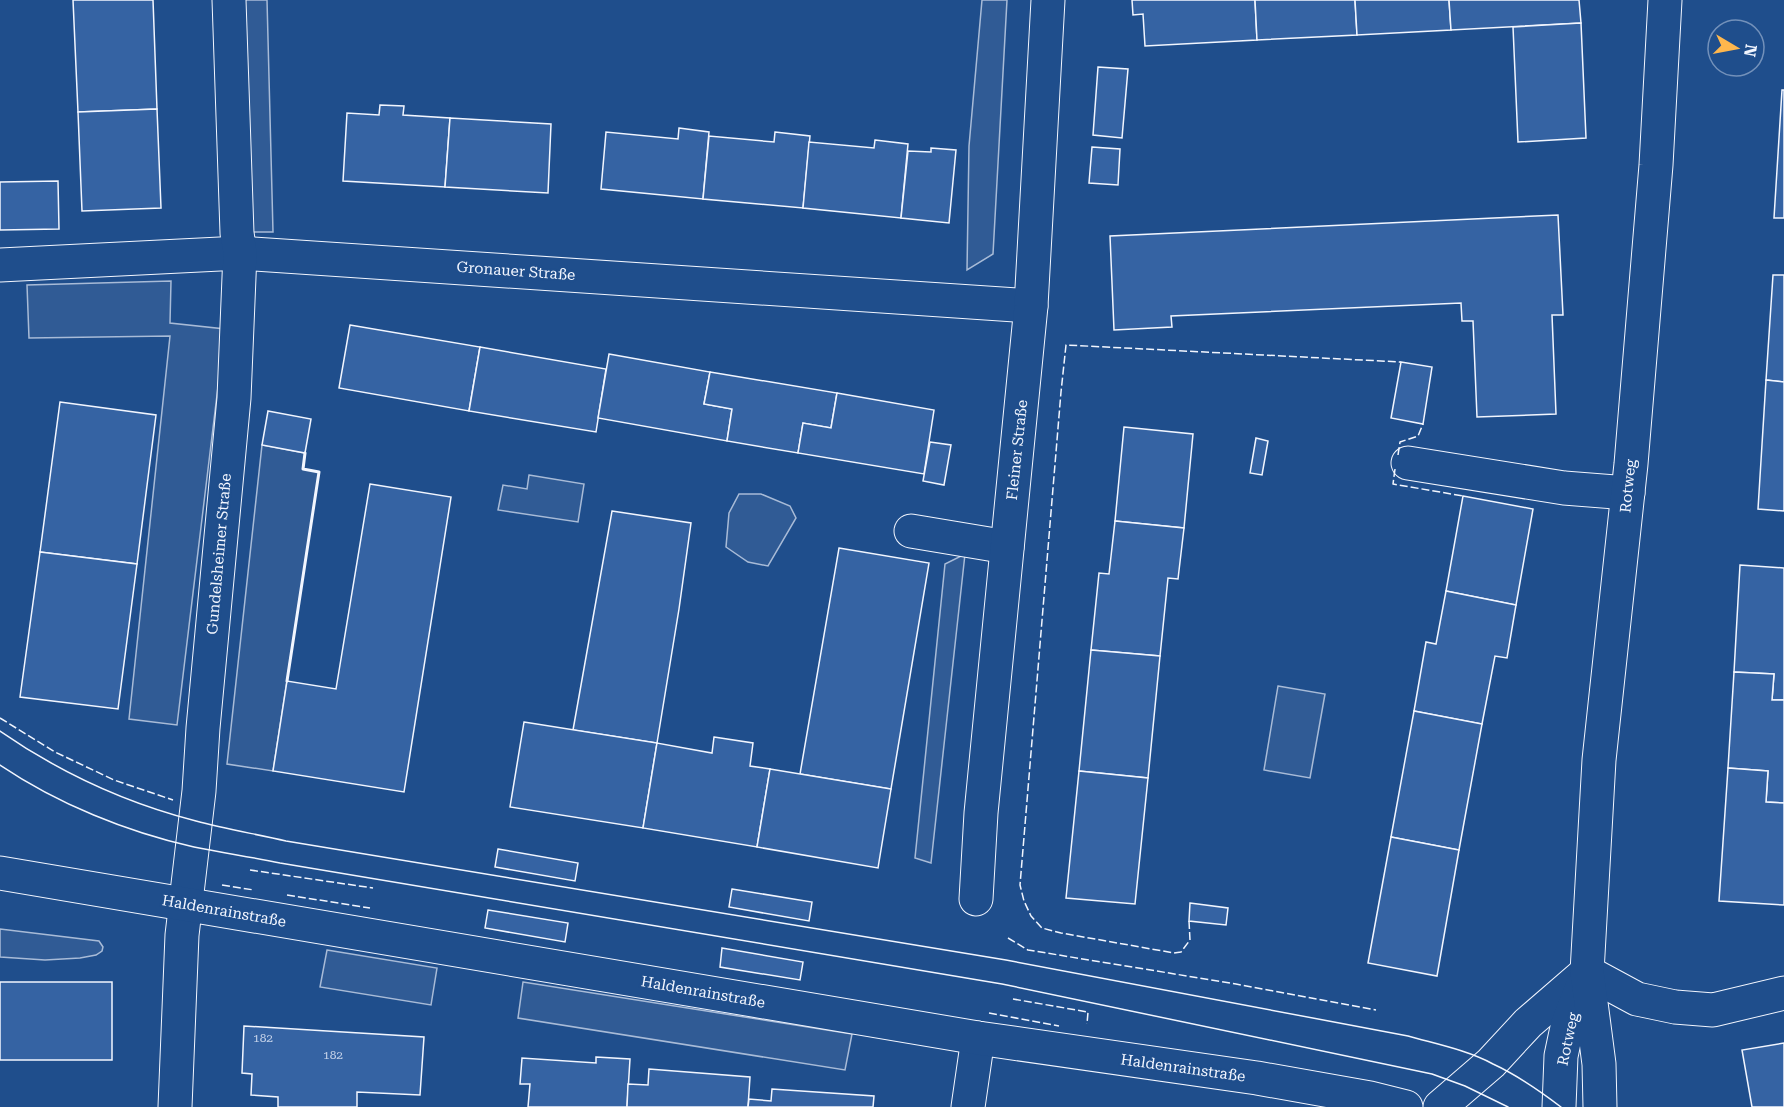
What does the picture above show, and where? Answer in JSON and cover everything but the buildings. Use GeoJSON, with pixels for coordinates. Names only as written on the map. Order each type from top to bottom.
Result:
{"type":"FeatureCollection","features":[{"type":"Feature","properties":{"kind":"street","name":"Gundelsheimer Straße"},"geometry":{"type":"LineString","coordinates":[[175,1107],[179,993],[186,905],[199,791],[234,398],[240,253],[237,233],[229,0]]}},
{"type":"Feature","properties":{"kind":"street","name":"Fleiner Straße"},"geometry":{"type":"LineString","coordinates":[[976,899],[981,813],[1031,306],[1048,0]]}},
{"type":"Feature","properties":{"kind":"street","name":"Rotweg"},"geometry":{"type":"LineString","coordinates":[[1600,1107],[1599,1064],[1587,972],[1599,760],[1628,493],[1656,165],[1665,0]]}},
{"type":"Feature","properties":{"kind":"street","name":"Gronauer Straße"},"geometry":{"type":"LineString","coordinates":[[0,265],[240,253],[1031,306]]}},
{"type":"Feature","properties":{"kind":"street"},"geometry":{"type":"LineString","coordinates":[[1408,463],[1564,488],[1628,493]]}},
{"type":"Feature","properties":{"kind":"street"},"geometry":{"type":"LineString","coordinates":[[911,531],[1007,546]]}},
{"type":"Feature","properties":{"kind":"street","name":"Haldenrainstraße"},"geometry":{"type":"LineString","coordinates":[[0,873],[978,1038],[1257,1078],[1370,1098],[1406,1107]]}},
{"type":"Feature","properties":{"kind":"street","name":"Rotweg"},"geometry":{"type":"LineString","coordinates":[[1560,1107],[1561,1056],[1568,1023],[1587,972]]}},
{"type":"Feature","properties":{"kind":"street"},"geometry":{"type":"LineString","coordinates":[[1440,1107],[1491,1063],[1528,1023],[1587,972],[1637,999],[1675,1007],[1713,1010],[1784,993]]}},
{"type":"Feature","properties":{"kind":"street"},"geometry":{"type":"LineString","coordinates":[[968,1107],[978,1038]]}},
{"type":"Feature","properties":{"kind":"shaded area"},"geometry":{"type":"Polygon","coordinates":[[[238,0],[267,0],[273,232],[244,232],[238,0]]]}},
{"type":"Feature","properties":{"kind":"shaded area"},"geometry":{"type":"Polygon","coordinates":[[[982,0],[1007,0],[993,254],[967,270],[969,146],[982,0]]]}},
{"type":"Feature","properties":{"kind":"shaded area"},"geometry":{"type":"Polygon","coordinates":[[[171,281],[170,323],[225,329],[177,725],[129,719],[170,336],[29,338],[27,285],[171,281]]]}},
{"type":"Feature","properties":{"kind":"shaded area"},"geometry":{"type":"Polygon","coordinates":[[[262,445],[305,453],[303,469],[319,472],[273,771],[227,764],[262,445]]]}},
{"type":"Feature","properties":{"kind":"shaded area"},"geometry":{"type":"Polygon","coordinates":[[[529,475],[584,484],[578,522],[498,510],[503,485],[527,489],[529,475]]]}},
{"type":"Feature","properties":{"kind":"shaded area"},"geometry":{"type":"Polygon","coordinates":[[[739,494],[761,494],[790,506],[796,518],[768,566],[748,562],[726,547],[729,513],[739,494]]]}},
{"type":"Feature","properties":{"kind":"shaded area"},"geometry":{"type":"Polygon","coordinates":[[[965,554],[931,863],[915,858],[945,564],[965,554]]]}},
{"type":"Feature","properties":{"kind":"shaded area"},"geometry":{"type":"Polygon","coordinates":[[[1278,686],[1325,694],[1310,778],[1264,770],[1278,686]]]}},
{"type":"Feature","properties":{"kind":"shaded area"},"geometry":{"type":"Polygon","coordinates":[[[0,929],[99,941],[103,947],[102,951],[96,955],[80,958],[45,960],[0,957],[0,929]]]}},
{"type":"Feature","properties":{"kind":"shaded area"},"geometry":{"type":"Polygon","coordinates":[[[327,950],[437,968],[431,1005],[320,987],[327,950]]]}},
{"type":"Feature","properties":{"kind":"shaded area"},"geometry":{"type":"Polygon","coordinates":[[[523,982],[852,1034],[845,1070],[518,1018],[523,982]]]}},
{"type":"Feature","properties":{"kind":"tram line"},"geometry":{"type":"LineString","coordinates":[[0,731],[46,760],[94,785],[170,814],[207,824],[286,841],[1006,960],[1408,1036],[1483,1059],[1520,1078],[1561,1107]]}},
{"type":"Feature","properties":{"kind":"tram line"},"geometry":{"type":"LineString","coordinates":[[0,765],[45,792],[94,815],[118,825],[194,847],[1002,984],[1432,1074],[1465,1086],[1508,1107]]}},
{"type":"Feature","properties":{"kind":"fence"},"geometry":{"type":"LineString","coordinates":[[1189,921],[1190,940],[1181,952],[1174,953],[1061,933],[1042,928],[1031,916],[1020,885],[1066,345],[1401,362]]}},
{"type":"Feature","properties":{"kind":"fence"},"geometry":{"type":"LineString","coordinates":[[1398,455],[1400,442],[1418,436],[1423,424]]}},
{"type":"Feature","properties":{"kind":"fence"},"geometry":{"type":"LineString","coordinates":[[1395,469],[1393,484],[1463,496]]}},
{"type":"Feature","properties":{"kind":"fence"},"geometry":{"type":"LineString","coordinates":[[0,718],[55,752],[114,780],[173,800]]}},
{"type":"Feature","properties":{"kind":"fence"},"geometry":{"type":"LineString","coordinates":[[250,870],[373,888]]}},
{"type":"Feature","properties":{"kind":"fence"},"geometry":{"type":"LineString","coordinates":[[222,885],[254,890]]}},
{"type":"Feature","properties":{"kind":"fence"},"geometry":{"type":"LineString","coordinates":[[287,895],[370,908]]}},
{"type":"Feature","properties":{"kind":"fence"},"geometry":{"type":"LineString","coordinates":[[1008,938],[1028,950],[1236,984],[1376,1010]]}},
{"type":"Feature","properties":{"kind":"fence"},"geometry":{"type":"LineString","coordinates":[[1013,999],[1088,1012],[1087,1024]]}},
{"type":"Feature","properties":{"kind":"fence"},"geometry":{"type":"LineString","coordinates":[[989,1013],[1059,1026]]}},
{"type":"Feature","properties":{"kind":"wall"},"geometry":{"type":"LineString","coordinates":[[287,681],[319,472],[303,469],[305,453]]}}]}
